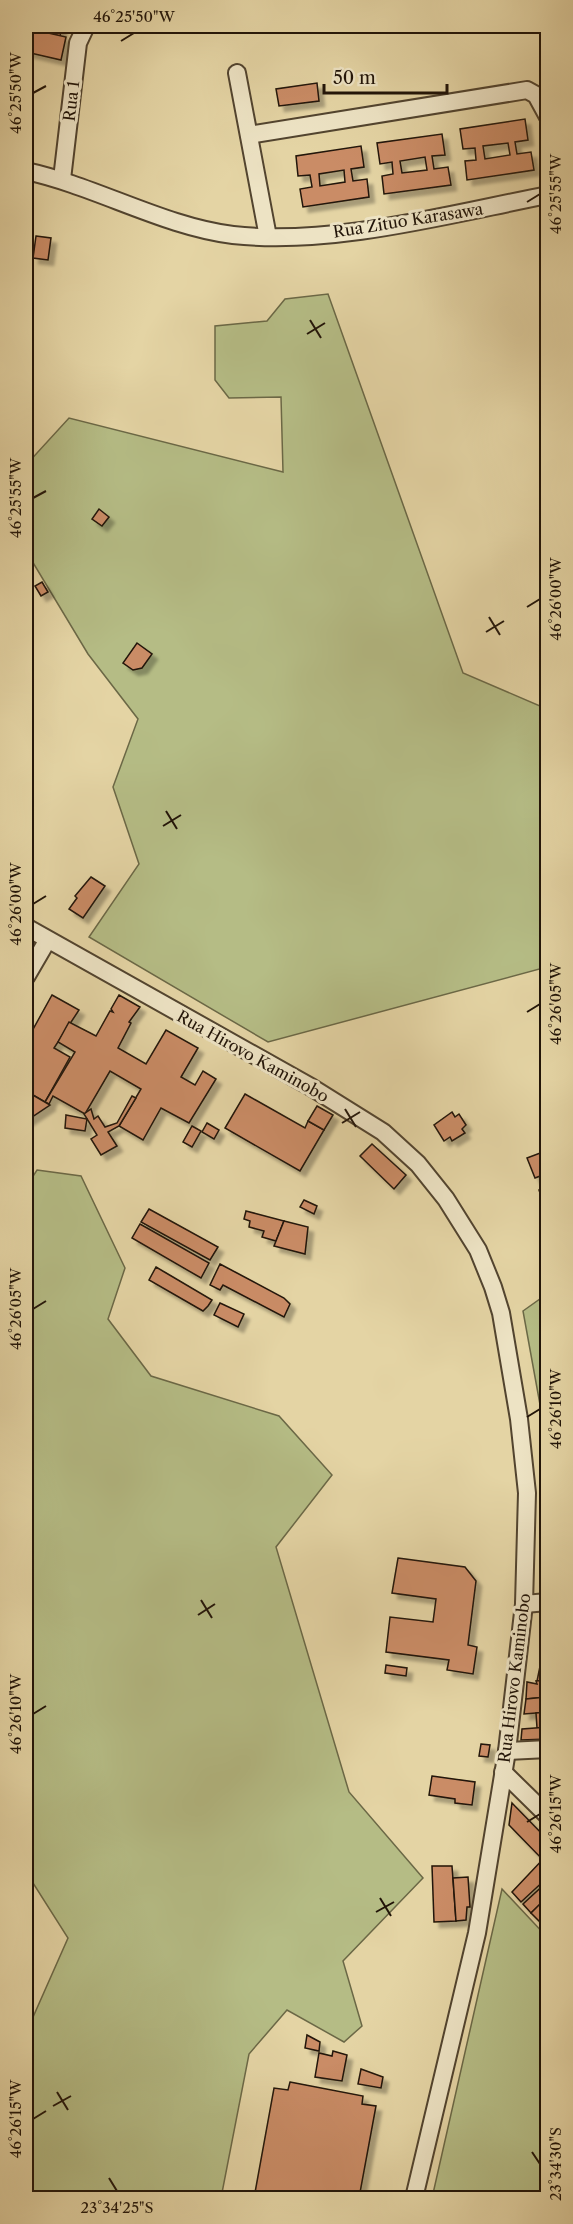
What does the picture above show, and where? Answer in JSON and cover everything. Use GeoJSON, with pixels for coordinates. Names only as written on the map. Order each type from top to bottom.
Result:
{"type":"FeatureCollection","features":[{"type":"Feature","properties":{"kind":"street","name":"Rua 1"},"geometry":{"type":"LineString","coordinates":[[62,179],[78,43],[86,26]]}},
{"type":"Feature","properties":{"kind":"street"},"geometry":{"type":"LineString","coordinates":[[237,74],[268,237]]}},
{"type":"Feature","properties":{"kind":"street"},"geometry":{"type":"LineString","coordinates":[[249,135],[527,90],[536,95],[548,117]]}},
{"type":"Feature","properties":{"kind":"street","name":"Rua Zituo Karasawa"},"geometry":{"type":"LineString","coordinates":[[26,171],[62,179],[188,225],[232,235],[268,237],[372,229],[548,195]]}},
{"type":"Feature","properties":{"kind":"street","name":"Rua Hirovo Kaminobo"},"geometry":{"type":"LineString","coordinates":[[26,927],[47,941],[311,1088],[383,1132],[418,1164],[446,1199],[478,1250],[501,1312],[519,1419],[527,1493],[524,1604],[507,1751],[477,1933],[414,2199]]}},
{"type":"Feature","properties":{"kind":"street"},"geometry":{"type":"LineString","coordinates":[[26,977],[47,941]]}},
{"type":"Feature","properties":{"kind":"street"},"geometry":{"type":"LineString","coordinates":[[524,1604],[548,1602]]}},
{"type":"Feature","properties":{"kind":"street"},"geometry":{"type":"LineString","coordinates":[[507,1751],[548,1749]]}},
{"type":"Feature","properties":{"kind":"street"},"geometry":{"type":"LineString","coordinates":[[503,1772],[548,1816]]}},
{"type":"Feature","properties":{"kind":"green space"},"geometry":{"type":"Polygon","coordinates":[[[328,294],[463,673],[547,709],[547,967],[268,1042],[89,937],[139,864],[113,787],[138,719],[88,654],[26,551],[26,465],[69,418],[283,472],[281,397],[229,398],[215,380],[215,326],[267,321],[285,299],[328,294]]]}},
{"type":"Feature","properties":{"kind":"green space"},"geometry":{"type":"Polygon","coordinates":[[[37,1170],[81,1176],[125,1268],[108,1319],[151,1376],[279,1416],[332,1475],[276,1547],[349,1792],[423,1878],[343,1961],[362,2026],[344,2042],[287,2010],[249,2054],[221,2198],[27,2198],[26,2196],[26,2033],[68,1938],[26,1872],[26,1187],[37,1170]]]}},
{"type":"Feature","properties":{"kind":"green space"},"geometry":{"type":"Polygon","coordinates":[[[547,1294],[547,1443],[523,1311],[547,1294]]]}},
{"type":"Feature","properties":{"kind":"green space"},"geometry":{"type":"Polygon","coordinates":[[[502,1889],[547,1937],[547,2198],[432,2198],[502,1889]]]}},
{"type":"Feature","properties":{"kind":"building"},"geometry":{"type":"Polygon","coordinates":[[[34,26],[62,26],[60,36],[33,29],[34,26]]]}},
{"type":"Feature","properties":{"kind":"building"},"geometry":{"type":"Polygon","coordinates":[[[26,28],[66,37],[61,60],[26,52],[26,28]]]}},
{"type":"Feature","properties":{"kind":"building"},"geometry":{"type":"Polygon","coordinates":[[[317,83],[319,101],[279,106],[276,89],[317,83]]]}},
{"type":"Feature","properties":{"kind":"building"},"geometry":{"type":"Polygon","coordinates":[[[525,119],[528,140],[515,142],[517,154],[531,152],[534,170],[467,180],[465,161],[476,160],[475,148],[463,149],[460,129],[525,119]],[[508,143],[483,146],[485,159],[510,155],[508,143]]]}},
{"type":"Feature","properties":{"kind":"building"},"geometry":{"type":"Polygon","coordinates":[[[442,134],[445,155],[432,156],[434,169],[448,167],[451,185],[384,194],[382,176],[393,174],[392,162],[380,164],[377,143],[442,134]],[[425,157],[400,161],[402,173],[427,170],[425,157]]]}},
{"type":"Feature","properties":{"kind":"building"},"geometry":{"type":"Polygon","coordinates":[[[361,146],[364,167],[351,169],[353,181],[367,179],[369,197],[303,207],[300,189],[312,187],[310,175],[298,176],[296,156],[361,146]],[[344,170],[319,174],[320,186],[345,182],[344,170]]]}},
{"type":"Feature","properties":{"kind":"building"},"geometry":{"type":"Polygon","coordinates":[[[36,236],[51,238],[48,260],[33,258],[36,236]]]}},
{"type":"Feature","properties":{"kind":"building"},"geometry":{"type":"Polygon","coordinates":[[[99,509],[109,517],[102,526],[92,519],[99,509]]]}},
{"type":"Feature","properties":{"kind":"building"},"geometry":{"type":"Polygon","coordinates":[[[42,582],[48,592],[41,596],[35,586],[42,582]]]}},
{"type":"Feature","properties":{"kind":"building"},"geometry":{"type":"Polygon","coordinates":[[[137,643],[152,654],[142,668],[133,670],[123,663],[137,643]]]}},
{"type":"Feature","properties":{"kind":"building"},"geometry":{"type":"Polygon","coordinates":[[[91,877],[105,886],[83,918],[69,909],[77,898],[75,896],[91,877]]]}},
{"type":"Feature","properties":{"kind":"building"},"geometry":{"type":"Polygon","coordinates":[[[52,995],[79,1010],[54,1048],[70,1057],[45,1102],[26,1091],[26,1042],[52,995]]]}},
{"type":"Feature","properties":{"kind":"building"},"geometry":{"type":"Polygon","coordinates":[[[119,995],[140,1007],[129,1022],[131,1023],[118,1048],[146,1064],[166,1030],[198,1048],[181,1077],[195,1085],[203,1071],[216,1079],[189,1123],[161,1108],[143,1140],[119,1126],[141,1089],[110,1071],[85,1114],[53,1096],[49,1104],[45,1102],[75,1052],[58,1042],[69,1022],[96,1036],[110,1011],[113,1012],[111,1009],[119,995]]]}},
{"type":"Feature","properties":{"kind":"building"},"geometry":{"type":"Polygon","coordinates":[[[26,1091],[50,1105],[26,1121],[26,1091]]]}},
{"type":"Feature","properties":{"kind":"building"},"geometry":{"type":"Polygon","coordinates":[[[245,1094],[305,1128],[308,1121],[324,1130],[300,1171],[225,1128],[245,1094]]]}},
{"type":"Feature","properties":{"kind":"building"},"geometry":{"type":"Polygon","coordinates":[[[132,1096],[136,1098],[119,1126],[108,1132],[117,1146],[101,1155],[91,1139],[97,1135],[84,1114],[91,1109],[94,1119],[98,1116],[105,1127],[117,1123],[132,1096]]]}},
{"type":"Feature","properties":{"kind":"building"},"geometry":{"type":"Polygon","coordinates":[[[317,1106],[333,1115],[324,1130],[308,1121],[317,1106]]]}},
{"type":"Feature","properties":{"kind":"building"},"geometry":{"type":"Polygon","coordinates":[[[452,1112],[455,1117],[459,1114],[466,1125],[462,1129],[465,1133],[452,1141],[450,1137],[444,1141],[434,1125],[452,1112]]]}},
{"type":"Feature","properties":{"kind":"building"},"geometry":{"type":"Polygon","coordinates":[[[66,1115],[87,1119],[85,1131],[65,1128],[66,1115]]]}},
{"type":"Feature","properties":{"kind":"building"},"geometry":{"type":"Polygon","coordinates":[[[207,1123],[219,1130],[214,1139],[202,1132],[207,1123]]]}},
{"type":"Feature","properties":{"kind":"building"},"geometry":{"type":"Polygon","coordinates":[[[192,1126],[201,1131],[192,1147],[183,1142],[192,1126]]]}},
{"type":"Feature","properties":{"kind":"building"},"geometry":{"type":"Polygon","coordinates":[[[372,1144],[406,1175],[394,1189],[360,1156],[372,1144]]]}},
{"type":"Feature","properties":{"kind":"building"},"geometry":{"type":"Polygon","coordinates":[[[548,1150],[548,1173],[535,1178],[527,1158],[548,1150]]]}},
{"type":"Feature","properties":{"kind":"building"},"geometry":{"type":"Polygon","coordinates":[[[548,1187],[548,1217],[539,1190],[548,1187]]]}},
{"type":"Feature","properties":{"kind":"building"},"geometry":{"type":"Polygon","coordinates":[[[304,1200],[317,1206],[314,1214],[300,1207],[304,1200]]]}},
{"type":"Feature","properties":{"kind":"building"},"geometry":{"type":"Polygon","coordinates":[[[149,1209],[218,1247],[210,1260],[141,1222],[149,1209]]]}},
{"type":"Feature","properties":{"kind":"building"},"geometry":{"type":"Polygon","coordinates":[[[246,1211],[284,1221],[276,1241],[262,1237],[264,1231],[249,1227],[250,1221],[244,1219],[246,1211]]]}},
{"type":"Feature","properties":{"kind":"building"},"geometry":{"type":"Polygon","coordinates":[[[284,1221],[308,1227],[305,1254],[274,1246],[284,1221]]]}},
{"type":"Feature","properties":{"kind":"building"},"geometry":{"type":"Polygon","coordinates":[[[140,1224],[209,1263],[201,1278],[132,1238],[140,1224]]]}},
{"type":"Feature","properties":{"kind":"building"},"geometry":{"type":"Polygon","coordinates":[[[220,1264],[284,1298],[290,1304],[284,1317],[223,1285],[220,1290],[210,1285],[220,1264]]]}},
{"type":"Feature","properties":{"kind":"building"},"geometry":{"type":"Polygon","coordinates":[[[156,1267],[212,1300],[208,1306],[203,1311],[149,1280],[156,1267]]]}},
{"type":"Feature","properties":{"kind":"building"},"geometry":{"type":"Polygon","coordinates":[[[220,1303],[244,1314],[238,1327],[214,1315],[220,1303]]]}},
{"type":"Feature","properties":{"kind":"building"},"geometry":{"type":"Polygon","coordinates":[[[398,1558],[465,1567],[476,1581],[468,1645],[477,1647],[473,1674],[447,1670],[449,1660],[386,1652],[390,1617],[433,1622],[436,1599],[392,1593],[398,1558]]]}},
{"type":"Feature","properties":{"kind":"building"},"geometry":{"type":"Polygon","coordinates":[[[545,1642],[548,1642],[548,1680],[537,1681],[545,1642]]]}},
{"type":"Feature","properties":{"kind":"building"},"geometry":{"type":"Polygon","coordinates":[[[386,1665],[407,1668],[406,1676],[385,1673],[386,1665]]]}},
{"type":"Feature","properties":{"kind":"building"},"geometry":{"type":"Polygon","coordinates":[[[548,1680],[546,1697],[526,1699],[527,1682],[537,1684],[536,1681],[548,1680]]]}},
{"type":"Feature","properties":{"kind":"building"},"geometry":{"type":"Polygon","coordinates":[[[546,1697],[548,1712],[524,1714],[526,1699],[546,1697]]]}},
{"type":"Feature","properties":{"kind":"building"},"geometry":{"type":"Polygon","coordinates":[[[548,1712],[548,1727],[537,1728],[536,1713],[548,1712]]]}},
{"type":"Feature","properties":{"kind":"building"},"geometry":{"type":"Polygon","coordinates":[[[548,1727],[548,1739],[521,1740],[522,1729],[548,1727]]]}},
{"type":"Feature","properties":{"kind":"building"},"geometry":{"type":"Polygon","coordinates":[[[481,1744],[490,1745],[488,1757],[479,1756],[481,1744]]]}},
{"type":"Feature","properties":{"kind":"building"},"geometry":{"type":"Polygon","coordinates":[[[432,1776],[475,1782],[472,1805],[455,1803],[455,1799],[429,1795],[432,1776]]]}},
{"type":"Feature","properties":{"kind":"building"},"geometry":{"type":"Polygon","coordinates":[[[512,1803],[548,1840],[548,1854],[543,1860],[509,1825],[512,1803]]]}},
{"type":"Feature","properties":{"kind":"building"},"geometry":{"type":"Polygon","coordinates":[[[545,1857],[548,1860],[548,1877],[521,1902],[512,1892],[545,1857]]]}},
{"type":"Feature","properties":{"kind":"building"},"geometry":{"type":"Polygon","coordinates":[[[432,1866],[452,1866],[456,1921],[434,1922],[432,1866]]]}},
{"type":"Feature","properties":{"kind":"building"},"geometry":{"type":"Polygon","coordinates":[[[468,1877],[470,1907],[467,1907],[466,1920],[456,1921],[453,1878],[468,1877]]]}},
{"type":"Feature","properties":{"kind":"building"},"geometry":{"type":"Polygon","coordinates":[[[548,1881],[548,1897],[531,1913],[523,1904],[548,1881]]]}},
{"type":"Feature","properties":{"kind":"building"},"geometry":{"type":"Polygon","coordinates":[[[542,1902],[548,1907],[548,1930],[531,1913],[542,1902]]]}},
{"type":"Feature","properties":{"kind":"building"},"geometry":{"type":"Polygon","coordinates":[[[307,2035],[320,2042],[319,2051],[305,2048],[307,2035]]]}},
{"type":"Feature","properties":{"kind":"building"},"geometry":{"type":"Polygon","coordinates":[[[333,2051],[347,2055],[342,2081],[315,2077],[319,2053],[332,2056],[333,2051]]]}},
{"type":"Feature","properties":{"kind":"building"},"geometry":{"type":"Polygon","coordinates":[[[361,2069],[383,2077],[381,2088],[358,2084],[361,2069]]]}},
{"type":"Feature","properties":{"kind":"building"},"geometry":{"type":"Polygon","coordinates":[[[290,2082],[363,2096],[362,2104],[376,2106],[359,2198],[254,2198],[274,2088],[288,2090],[290,2082]]]}}]}
